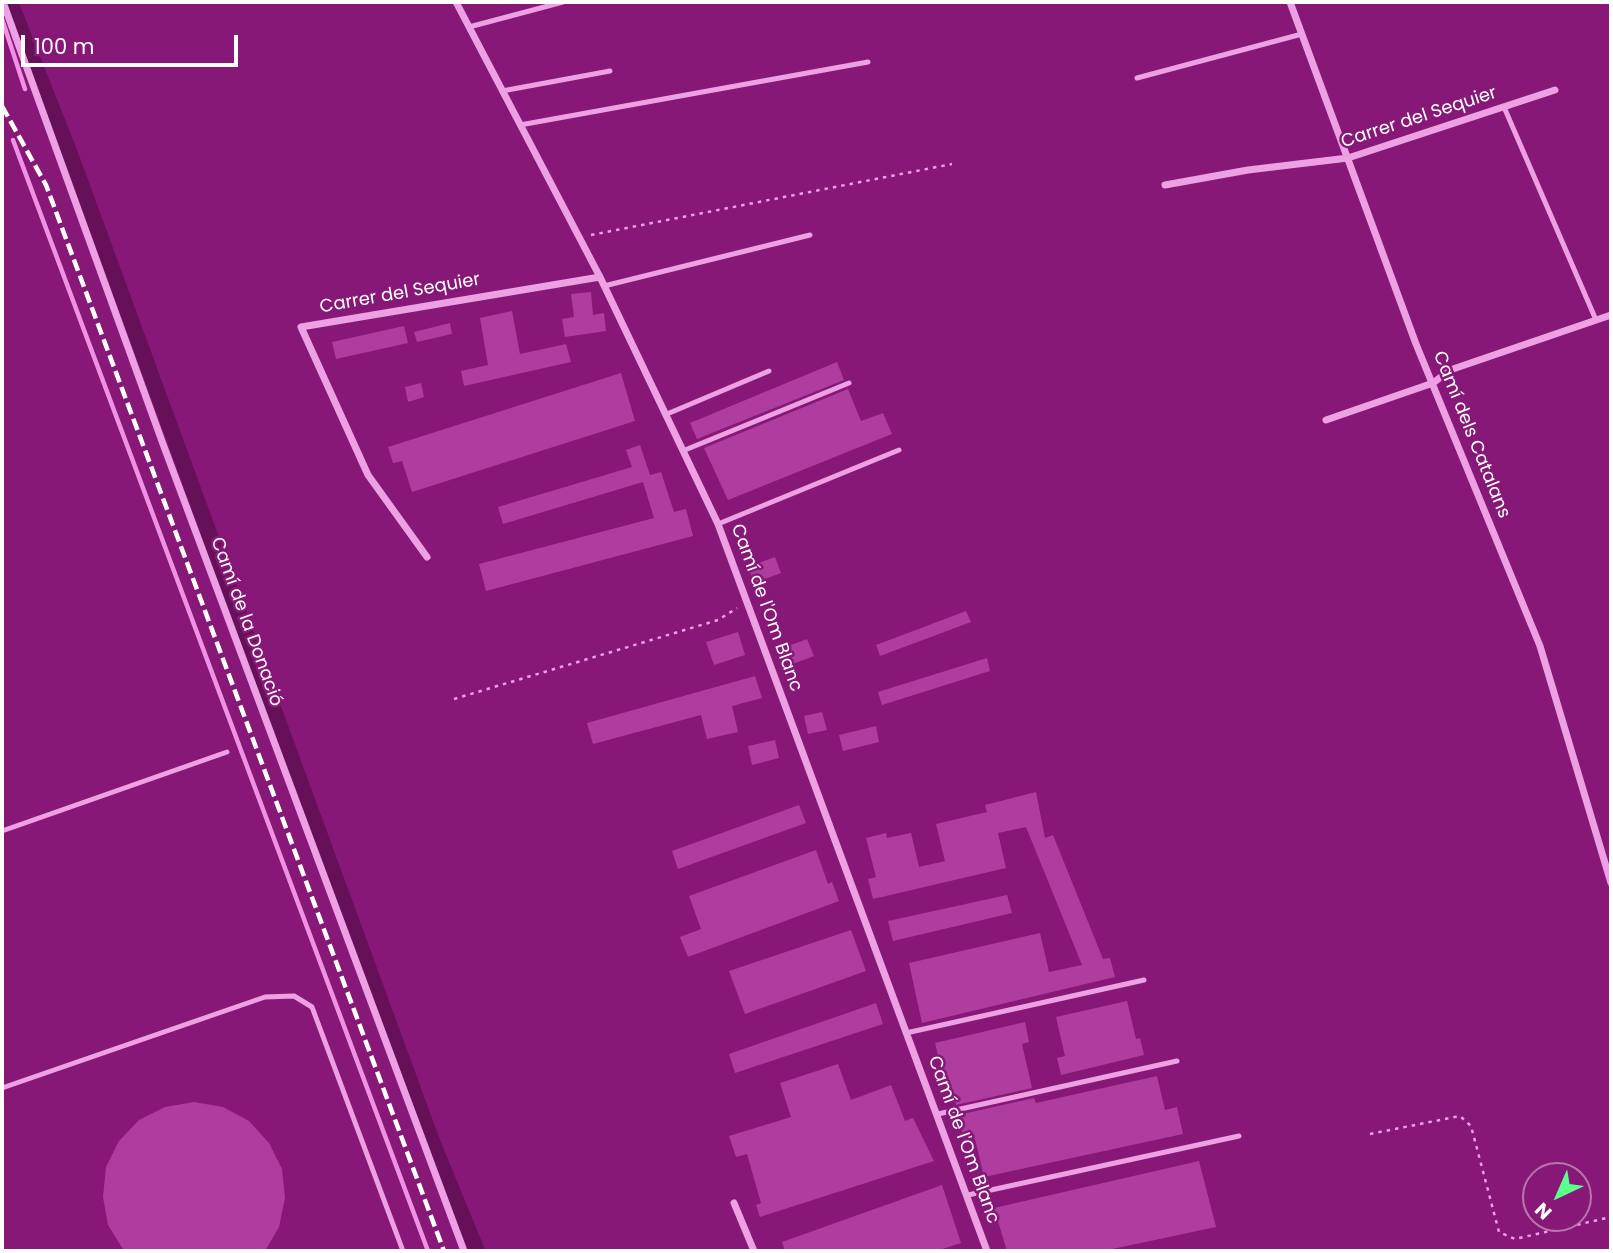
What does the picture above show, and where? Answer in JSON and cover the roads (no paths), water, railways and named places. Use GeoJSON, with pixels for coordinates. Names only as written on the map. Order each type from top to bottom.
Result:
{"type":"FeatureCollection","features":[{"type":"Feature","properties":{"kind":"street","name":"Camí de la Donació"},"geometry":{"type":"LineString","coordinates":[[4,2],[163,444],[464,1251]]}},
{"type":"Feature","properties":{"kind":"street","name":"Camí de l'Om Blanc"},"geometry":{"type":"LineString","coordinates":[[456,2],[600,276],[718,524],[987,1251]]}},
{"type":"Feature","properties":{"kind":"street","name":"Camí dels Catalans"},"geometry":{"type":"LineString","coordinates":[[1290,2],[1433,383],[1540,646],[1611,883]]}},
{"type":"Feature","properties":{"kind":"street","name":"Carrer del Sequier"},"geometry":{"type":"LineString","coordinates":[[1165,184],[1248,170],[1348,159],[1555,90]]}},
{"type":"Feature","properties":{"kind":"street","name":"Carrer del Sequier"},"geometry":{"type":"LineString","coordinates":[[428,557],[368,475],[301,327],[600,276]]}},
{"type":"Feature","properties":{"kind":"street"},"geometry":{"type":"LineString","coordinates":[[1326,420],[1433,383],[1450,370],[1611,315]]}},
{"type":"Feature","properties":{"kind":"street"},"geometry":{"type":"LineString","coordinates":[[734,1203],[754,1251]]}},
{"type":"Feature","properties":{"kind":"lane"},"geometry":{"type":"LineString","coordinates":[[469,27],[564,2]]}},
{"type":"Feature","properties":{"kind":"lane"},"geometry":{"type":"LineString","coordinates":[[1137,78],[1302,34]]}},
{"type":"Feature","properties":{"kind":"lane"},"geometry":{"type":"LineString","coordinates":[[520,125],[868,62]]}},
{"type":"Feature","properties":{"kind":"lane"},"geometry":{"type":"LineString","coordinates":[[502,91],[610,71]]}},
{"type":"Feature","properties":{"kind":"lane"},"geometry":{"type":"LineString","coordinates":[[1504,107],[1596,320]]}},
{"type":"Feature","properties":{"kind":"lane"},"geometry":{"type":"LineString","coordinates":[[604,286],[810,235]]}},
{"type":"Feature","properties":{"kind":"lane"},"geometry":{"type":"LineString","coordinates":[[667,414],[769,371]]}},
{"type":"Feature","properties":{"kind":"lane"},"geometry":{"type":"LineString","coordinates":[[685,450],[849,383]]}},
{"type":"Feature","properties":{"kind":"lane"},"geometry":{"type":"LineString","coordinates":[[718,524],[899,450]]}},
{"type":"Feature","properties":{"kind":"lane"},"geometry":{"type":"LineString","coordinates":[[2,831],[227,752]]}},
{"type":"Feature","properties":{"kind":"lane"},"geometry":{"type":"LineString","coordinates":[[906,1033],[1144,980]]}},
{"type":"Feature","properties":{"kind":"lane"},"geometry":{"type":"LineString","coordinates":[[2,1088],[265,997],[294,996],[312,1007],[403,1251]]}},
{"type":"Feature","properties":{"kind":"lane"},"geometry":{"type":"LineString","coordinates":[[938,1114],[1177,1061]]}},
{"type":"Feature","properties":{"kind":"lane"},"geometry":{"type":"LineString","coordinates":[[968,1195],[1239,1136]]}},
{"type":"Feature","properties":{"kind":"waterway"},"geometry":{"type":"LineString","coordinates":[[10,2],[70,154],[433,1144],[477,1251]]}},
{"type":"Feature","properties":{"kind":"waterway"},"geometry":{"type":"LineString","coordinates":[[2,19],[25,89]]}},
{"type":"Feature","properties":{"kind":"waterway"},"geometry":{"type":"LineString","coordinates":[[13,140],[428,1251]]}},
{"type":"Feature","properties":{"kind":"railway"},"geometry":{"type":"LineString","coordinates":[[2,106],[46,185],[444,1251]]}}]}
